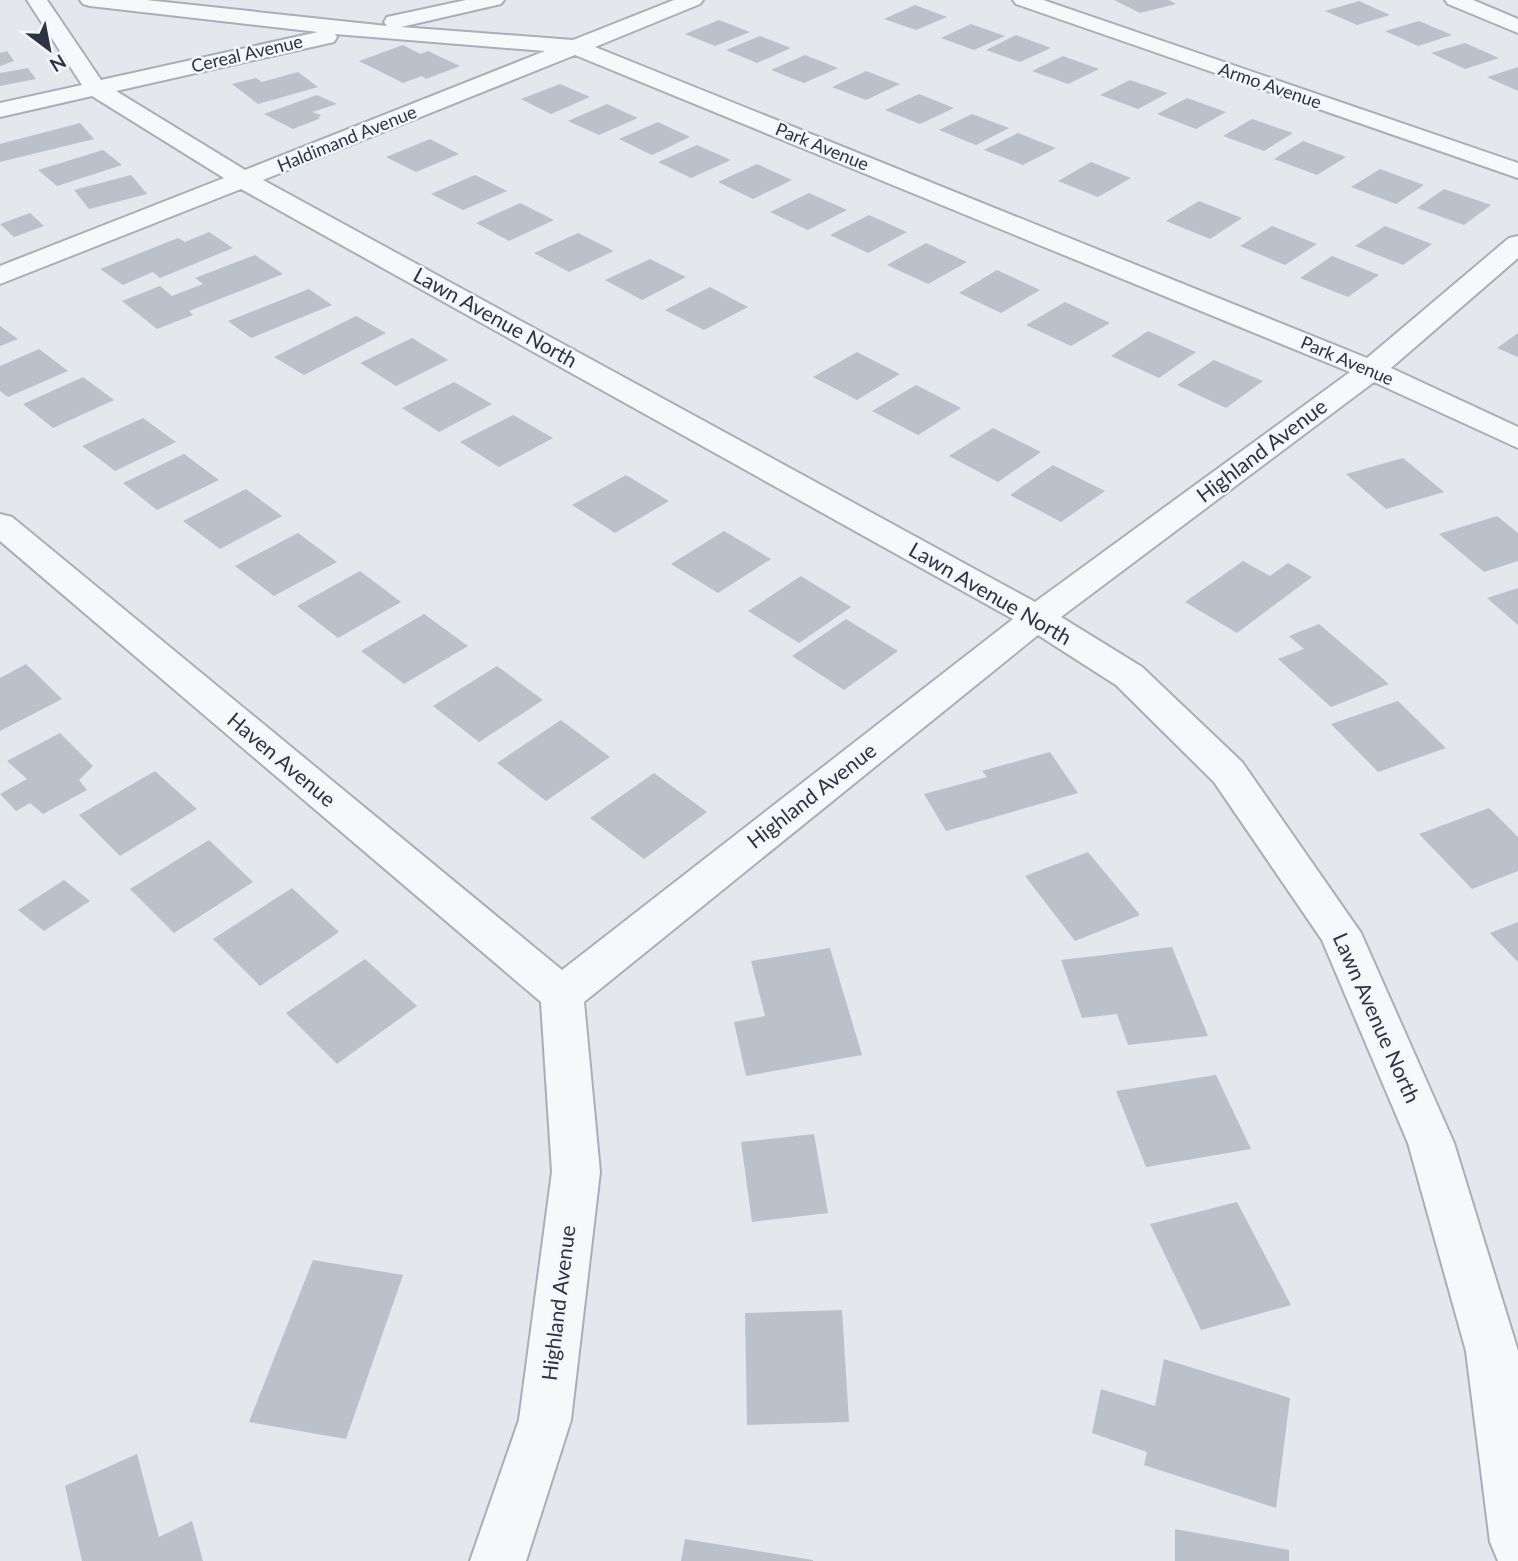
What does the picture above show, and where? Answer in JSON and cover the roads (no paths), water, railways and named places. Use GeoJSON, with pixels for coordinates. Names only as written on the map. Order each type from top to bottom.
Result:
{"type":"FeatureCollection","features":[{"type":"Feature","properties":{"kind":"street","name":"Lawn Avenue North"},"geometry":{"type":"LineString","coordinates":[[37,0],[95,88],[244,180],[1037,618],[1129,676],[1228,772],[1340,933],[1431,1143],[1505,1353],[1518,1542]]}},
{"type":"Feature","properties":{"kind":"street","name":"Park Avenue"},"geometry":{"type":"LineString","coordinates":[[90,0],[356,30],[576,47],[1371,370],[1518,439]]}},
{"type":"Feature","properties":{"kind":"street","name":"Cereal Avenue"},"geometry":{"type":"LineString","coordinates":[[0,110],[494,0]]}},
{"type":"Feature","properties":{"kind":"street","name":"Haldimand Avenue"},"geometry":{"type":"LineString","coordinates":[[0,276],[693,0]]}},
{"type":"Feature","properties":{"kind":"street","name":"Armo Avenue"},"geometry":{"type":"LineString","coordinates":[[1023,0],[1518,171]]}},
{"type":"Feature","properties":{"kind":"street"},"geometry":{"type":"LineString","coordinates":[[1455,0],[1518,27]]}},
{"type":"Feature","properties":{"kind":"street","name":"Highland Avenue"},"geometry":{"type":"LineString","coordinates":[[498,1561],[545,1420],[576,1172],[562,995],[1037,618],[1371,370],[1518,244]]}},
{"type":"Feature","properties":{"kind":"street","name":"Haven Avenue"},"geometry":{"type":"LineString","coordinates":[[0,524],[562,995]]}}]}
